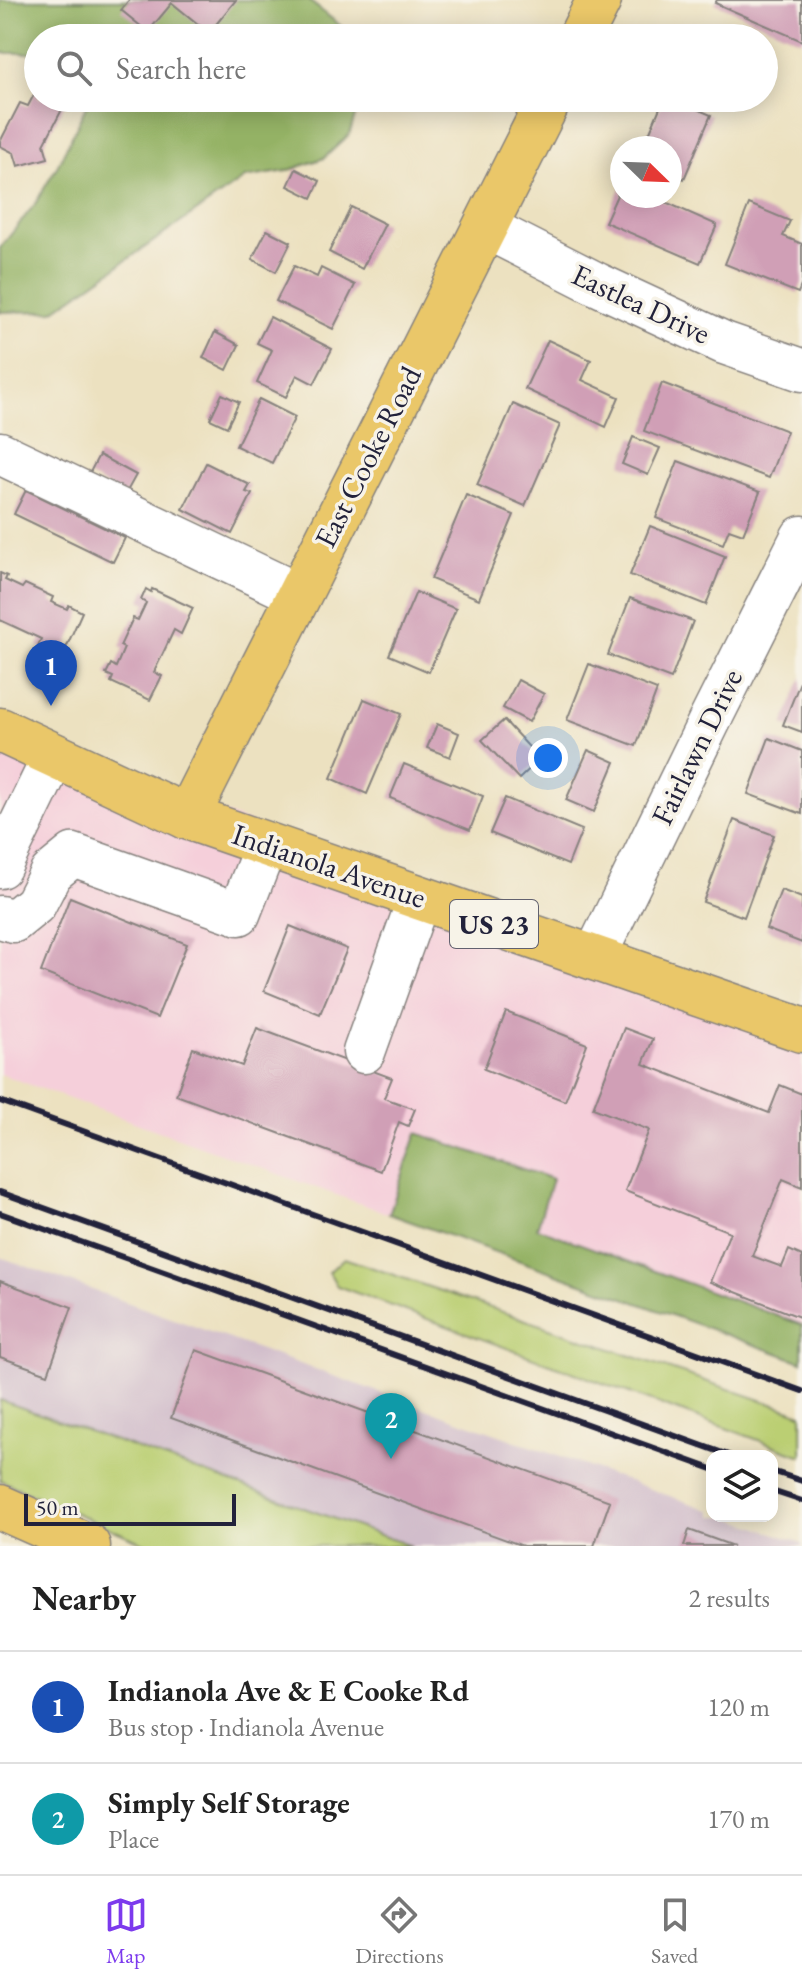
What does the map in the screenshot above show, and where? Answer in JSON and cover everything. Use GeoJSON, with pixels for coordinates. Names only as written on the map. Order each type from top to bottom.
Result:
{"type":"FeatureCollection","features":[{"type":"Feature","properties":{"kind":"main road"},"geometry":{"type":"LineString","coordinates":[[587,24],[599,0]]}},
{"type":"Feature","properties":{"kind":"main road","name":"East Cooke Road"},"geometry":{"type":"LineString","coordinates":[[187,817],[543,112]]}},
{"type":"Feature","properties":{"kind":"main road","name":"Indianola Avenue"},"geometry":{"type":"LineString","coordinates":[[0,730],[187,817],[802,1030]]}},
{"type":"Feature","properties":{"kind":"main road"},"geometry":{"type":"LineString","coordinates":[[0,1507],[88,1546]]}},
{"type":"Feature","properties":{"kind":"street","name":"Eastlea Drive"},"geometry":{"type":"LineString","coordinates":[[485,227],[724,343],[802,370]]}},
{"type":"Feature","properties":{"kind":"street"},"geometry":{"type":"LineString","coordinates":[[0,453],[299,595]]}},
{"type":"Feature","properties":{"kind":"street","name":"Fairlawn Drive"},"geometry":{"type":"LineString","coordinates":[[594,958],[802,537]]}},
{"type":"Feature","properties":{"kind":"street"},"geometry":{"type":"LineString","coordinates":[[51,873],[4,859],[54,756]]}},
{"type":"Feature","properties":{"kind":"street"},"geometry":{"type":"LineString","coordinates":[[0,917],[14,921],[35,904],[51,873],[73,855],[239,914],[266,845]]}},
{"type":"Feature","properties":{"kind":"street"},"geometry":{"type":"LineString","coordinates":[[364,1052],[419,898]]}},
{"type":"Feature","properties":{"kind":"shaded area"},"geometry":{"type":"Polygon","coordinates":[[[0,728],[802,1032],[802,1325],[536,1228],[417,1133],[389,1214],[0,1074],[0,728]]]}},
{"type":"Feature","properties":{"kind":"shaded area"},"geometry":{"type":"Polygon","coordinates":[[[0,1257],[706,1509],[706,1522],[742,1522],[802,1543],[802,1546],[411,1546],[0,1400],[0,1257]]]}},
{"type":"Feature","properties":{"kind":"green space"},"geometry":{"type":"Polygon","coordinates":[[[0,0],[308,0],[338,24],[24,24],[24,53],[0,53],[0,0]]]}},
{"type":"Feature","properties":{"kind":"green space"},"geometry":{"type":"Polygon","coordinates":[[[83,112],[356,112],[349,135],[324,158],[287,171],[245,178],[53,311],[0,312],[0,248],[35,204],[83,112]]]}},
{"type":"Feature","properties":{"kind":"green space"},"geometry":{"type":"Polygon","coordinates":[[[417,1133],[552,1179],[537,1228],[802,1325],[802,1362],[389,1214],[417,1133]]]}},
{"type":"Feature","properties":{"kind":"green space"},"geometry":{"type":"Polygon","coordinates":[[[344,1258],[802,1414],[802,1456],[337,1286],[329,1272],[344,1258]]]}},
{"type":"Feature","properties":{"kind":"green space"},"geometry":{"type":"Polygon","coordinates":[[[0,1400],[411,1546],[150,1546],[0,1480],[0,1400]]]}},
{"type":"Feature","properties":{"kind":"building"},"geometry":{"type":"Polygon","coordinates":[[[129,0],[236,0],[216,24],[198,24],[172,3],[155,24],[138,24],[121,10],[129,0]]]}},
{"type":"Feature","properties":{"kind":"building"},"geometry":{"type":"Polygon","coordinates":[[[717,0],[802,0],[802,41],[778,31],[778,24],[763,24],[715,3],[717,0]]]}},
{"type":"Feature","properties":{"kind":"building"},"geometry":{"type":"Polygon","coordinates":[[[20,103],[24,104],[24,112],[61,112],[44,144],[48,158],[18,166],[14,153],[0,146],[0,142],[20,103]]]}},
{"type":"Feature","properties":{"kind":"building"},"geometry":{"type":"Polygon","coordinates":[[[658,112],[704,112],[711,115],[684,179],[682,136],[648,136],[658,112]]]}},
{"type":"Feature","properties":{"kind":"building"},"geometry":{"type":"Polygon","coordinates":[[[296,169],[320,181],[312,198],[288,186],[296,169]]]}},
{"type":"Feature","properties":{"kind":"building"},"geometry":{"type":"Polygon","coordinates":[[[749,204],[790,221],[783,236],[802,244],[802,283],[798,293],[725,264],[749,204]]]}},
{"type":"Feature","properties":{"kind":"building"},"geometry":{"type":"Polygon","coordinates":[[[351,207],[385,224],[362,269],[329,252],[351,207]]]}},
{"type":"Feature","properties":{"kind":"building"},"geometry":{"type":"Polygon","coordinates":[[[611,208],[679,208],[717,225],[700,263],[605,222],[611,208]]]}},
{"type":"Feature","properties":{"kind":"building"},"geometry":{"type":"Polygon","coordinates":[[[267,230],[291,242],[276,272],[252,259],[267,230]]]}},
{"type":"Feature","properties":{"kind":"building"},"geometry":{"type":"Polygon","coordinates":[[[294,266],[317,277],[321,268],[355,285],[333,329],[276,301],[294,266]]]}},
{"type":"Feature","properties":{"kind":"building"},"geometry":{"type":"Polygon","coordinates":[[[270,317],[332,349],[314,384],[297,375],[286,397],[257,383],[272,350],[257,343],[270,317]]]}},
{"type":"Feature","properties":{"kind":"building"},"geometry":{"type":"Polygon","coordinates":[[[215,332],[239,345],[227,370],[203,358],[215,332]]]}},
{"type":"Feature","properties":{"kind":"building"},"geometry":{"type":"Polygon","coordinates":[[[548,340],[591,360],[582,380],[619,397],[606,427],[525,389],[548,340]]]}},
{"type":"Feature","properties":{"kind":"building"},"geometry":{"type":"Polygon","coordinates":[[[662,383],[787,431],[769,478],[644,431],[662,383]]]}},
{"type":"Feature","properties":{"kind":"building"},"geometry":{"type":"Polygon","coordinates":[[[222,394],[239,402],[227,427],[210,419],[222,394]]]}},
{"type":"Feature","properties":{"kind":"building"},"geometry":{"type":"Polygon","coordinates":[[[259,399],[295,417],[272,463],[236,446],[259,399]]]}},
{"type":"Feature","properties":{"kind":"building"},"geometry":{"type":"Polygon","coordinates":[[[513,404],[560,425],[525,506],[477,485],[513,404]]]}},
{"type":"Feature","properties":{"kind":"building"},"geometry":{"type":"Polygon","coordinates":[[[633,437],[660,448],[648,475],[622,464],[633,437]]]}},
{"type":"Feature","properties":{"kind":"building"},"geometry":{"type":"Polygon","coordinates":[[[99,455],[136,475],[125,495],[88,476],[99,455]]]}},
{"type":"Feature","properties":{"kind":"building"},"geometry":{"type":"Polygon","coordinates":[[[678,461],[760,492],[743,534],[729,529],[723,544],[656,518],[678,461]]]}},
{"type":"Feature","properties":{"kind":"building"},"geometry":{"type":"Polygon","coordinates":[[[206,463],[250,485],[246,492],[252,494],[232,534],[183,509],[206,463]]]}},
{"type":"Feature","properties":{"kind":"building"},"geometry":{"type":"Polygon","coordinates":[[[26,490],[125,538],[113,562],[14,514],[26,490]]]}},
{"type":"Feature","properties":{"kind":"building"},"geometry":{"type":"Polygon","coordinates":[[[466,495],[514,515],[479,599],[431,579],[466,495]]]}},
{"type":"Feature","properties":{"kind":"building"},"geometry":{"type":"Polygon","coordinates":[[[650,526],[725,556],[706,605],[630,575],[650,526]]]}},
{"type":"Feature","properties":{"kind":"building"},"geometry":{"type":"Polygon","coordinates":[[[0,573],[7,576],[5,580],[22,588],[25,584],[53,597],[51,602],[67,609],[69,605],[82,612],[62,657],[38,646],[41,639],[0,620],[0,573]]]}},
{"type":"Feature","properties":{"kind":"building"},"geometry":{"type":"Polygon","coordinates":[[[146,589],[193,608],[181,634],[174,630],[154,672],[162,676],[150,700],[111,682],[113,677],[106,674],[111,664],[116,667],[124,648],[120,646],[133,618],[138,620],[146,603],[141,600],[146,589]]]}},
{"type":"Feature","properties":{"kind":"building"},"geometry":{"type":"Polygon","coordinates":[[[416,592],[456,609],[429,672],[389,655],[416,592]]]}},
{"type":"Feature","properties":{"kind":"building"},"geometry":{"type":"Polygon","coordinates":[[[630,598],[693,621],[671,679],[608,655],[630,598]]]}},
{"type":"Feature","properties":{"kind":"building"},"geometry":{"type":"Polygon","coordinates":[[[589,664],[657,690],[636,746],[567,720],[589,664]]]}},
{"type":"Feature","properties":{"kind":"building"},"geometry":{"type":"Polygon","coordinates":[[[802,677],[802,732],[783,725],[802,677]]]}},
{"type":"Feature","properties":{"kind":"building"},"geometry":{"type":"Polygon","coordinates":[[[518,680],[544,694],[529,722],[503,708],[518,680]]]}},
{"type":"Feature","properties":{"kind":"building"},"geometry":{"type":"Polygon","coordinates":[[[364,699],[401,714],[367,794],[331,778],[364,699]]]}},
{"type":"Feature","properties":{"kind":"building"},"geometry":{"type":"Polygon","coordinates":[[[504,720],[540,759],[519,779],[482,740],[504,720]]]}},
{"type":"Feature","properties":{"kind":"building"},"geometry":{"type":"Polygon","coordinates":[[[437,724],[459,733],[450,757],[427,748],[437,724]]]}},
{"type":"Feature","properties":{"kind":"building"},"geometry":{"type":"Polygon","coordinates":[[[769,738],[802,751],[802,814],[748,794],[769,738]]]}},
{"type":"Feature","properties":{"kind":"building"},"geometry":{"type":"Polygon","coordinates":[[[588,750],[615,762],[594,812],[566,800],[588,750]]]}},
{"type":"Feature","properties":{"kind":"building"},"geometry":{"type":"Polygon","coordinates":[[[404,764],[483,796],[470,830],[390,798],[404,764]]]}},
{"type":"Feature","properties":{"kind":"building"},"geometry":{"type":"Polygon","coordinates":[[[505,798],[582,830],[568,865],[490,833],[505,798]]]}},
{"type":"Feature","properties":{"kind":"building"},"geometry":{"type":"Polygon","coordinates":[[[734,820],[774,835],[744,917],[703,902],[734,820]]]}},
{"type":"Feature","properties":{"kind":"building"},"geometry":{"type":"Polygon","coordinates":[[[781,890],[802,898],[802,943],[766,929],[781,890]]]}},
{"type":"Feature","properties":{"kind":"building"},"geometry":{"type":"Polygon","coordinates":[[[70,897],[187,944],[157,1018],[41,972],[70,897]]]}},
{"type":"Feature","properties":{"kind":"building"},"geometry":{"type":"Polygon","coordinates":[[[290,926],[347,949],[320,1014],[264,991],[290,926]]]}},
{"type":"Feature","properties":{"kind":"building"},"geometry":{"type":"Polygon","coordinates":[[[506,1012],[587,1044],[565,1101],[484,1069],[506,1012]]]}},
{"type":"Feature","properties":{"kind":"building"},"geometry":{"type":"Polygon","coordinates":[[[257,1028],[392,1078],[384,1098],[415,1109],[408,1126],[399,1122],[381,1171],[176,1095],[193,1048],[242,1066],[257,1028]]]}},
{"type":"Feature","properties":{"kind":"building"},"geometry":{"type":"Polygon","coordinates":[[[624,1028],[653,1039],[643,1064],[769,1113],[780,1085],[802,1094],[802,1187],[783,1179],[752,1256],[782,1267],[789,1250],[802,1256],[802,1318],[710,1282],[730,1232],[625,1191],[649,1130],[593,1108],[624,1028]]]}},
{"type":"Feature","properties":{"kind":"building"},"geometry":{"type":"Polygon","coordinates":[[[0,1281],[72,1307],[48,1374],[0,1357],[0,1281]]]}},
{"type":"Feature","properties":{"kind":"building"},"geometry":{"type":"Polygon","coordinates":[[[196,1350],[610,1501],[594,1546],[523,1546],[171,1418],[196,1350]]]}},
{"type":"Feature","properties":{"kind":"building"},"geometry":{"type":"Polygon","coordinates":[[[689,1530],[733,1546],[684,1546],[689,1530]]]}},
{"type":"Feature","properties":{"kind":"railway"},"geometry":{"type":"LineString","coordinates":[[0,1101],[802,1391]]}},
{"type":"Feature","properties":{"kind":"railway"},"geometry":{"type":"LineString","coordinates":[[0,1192],[714,1450]]}},
{"type":"Feature","properties":{"kind":"railway"},"geometry":{"type":"LineString","coordinates":[[0,1213],[706,1467]]}},
{"type":"Feature","properties":{"kind":"railway"},"geometry":{"type":"LineString","coordinates":[[778,1473],[802,1481]]}},
{"type":"Feature","properties":{"kind":"railway"},"geometry":{"type":"LineString","coordinates":[[778,1493],[802,1501]]}},
{"type":"Feature","properties":{"kind":"place","name":"Indianola Ave & E Cooke Rd"},"geometry":{"type":"Point","coordinates":[51,706]}},
{"type":"Feature","properties":{"kind":"place","name":"Simply Self Storage"},"geometry":{"type":"Point","coordinates":[391,1459]}}]}
